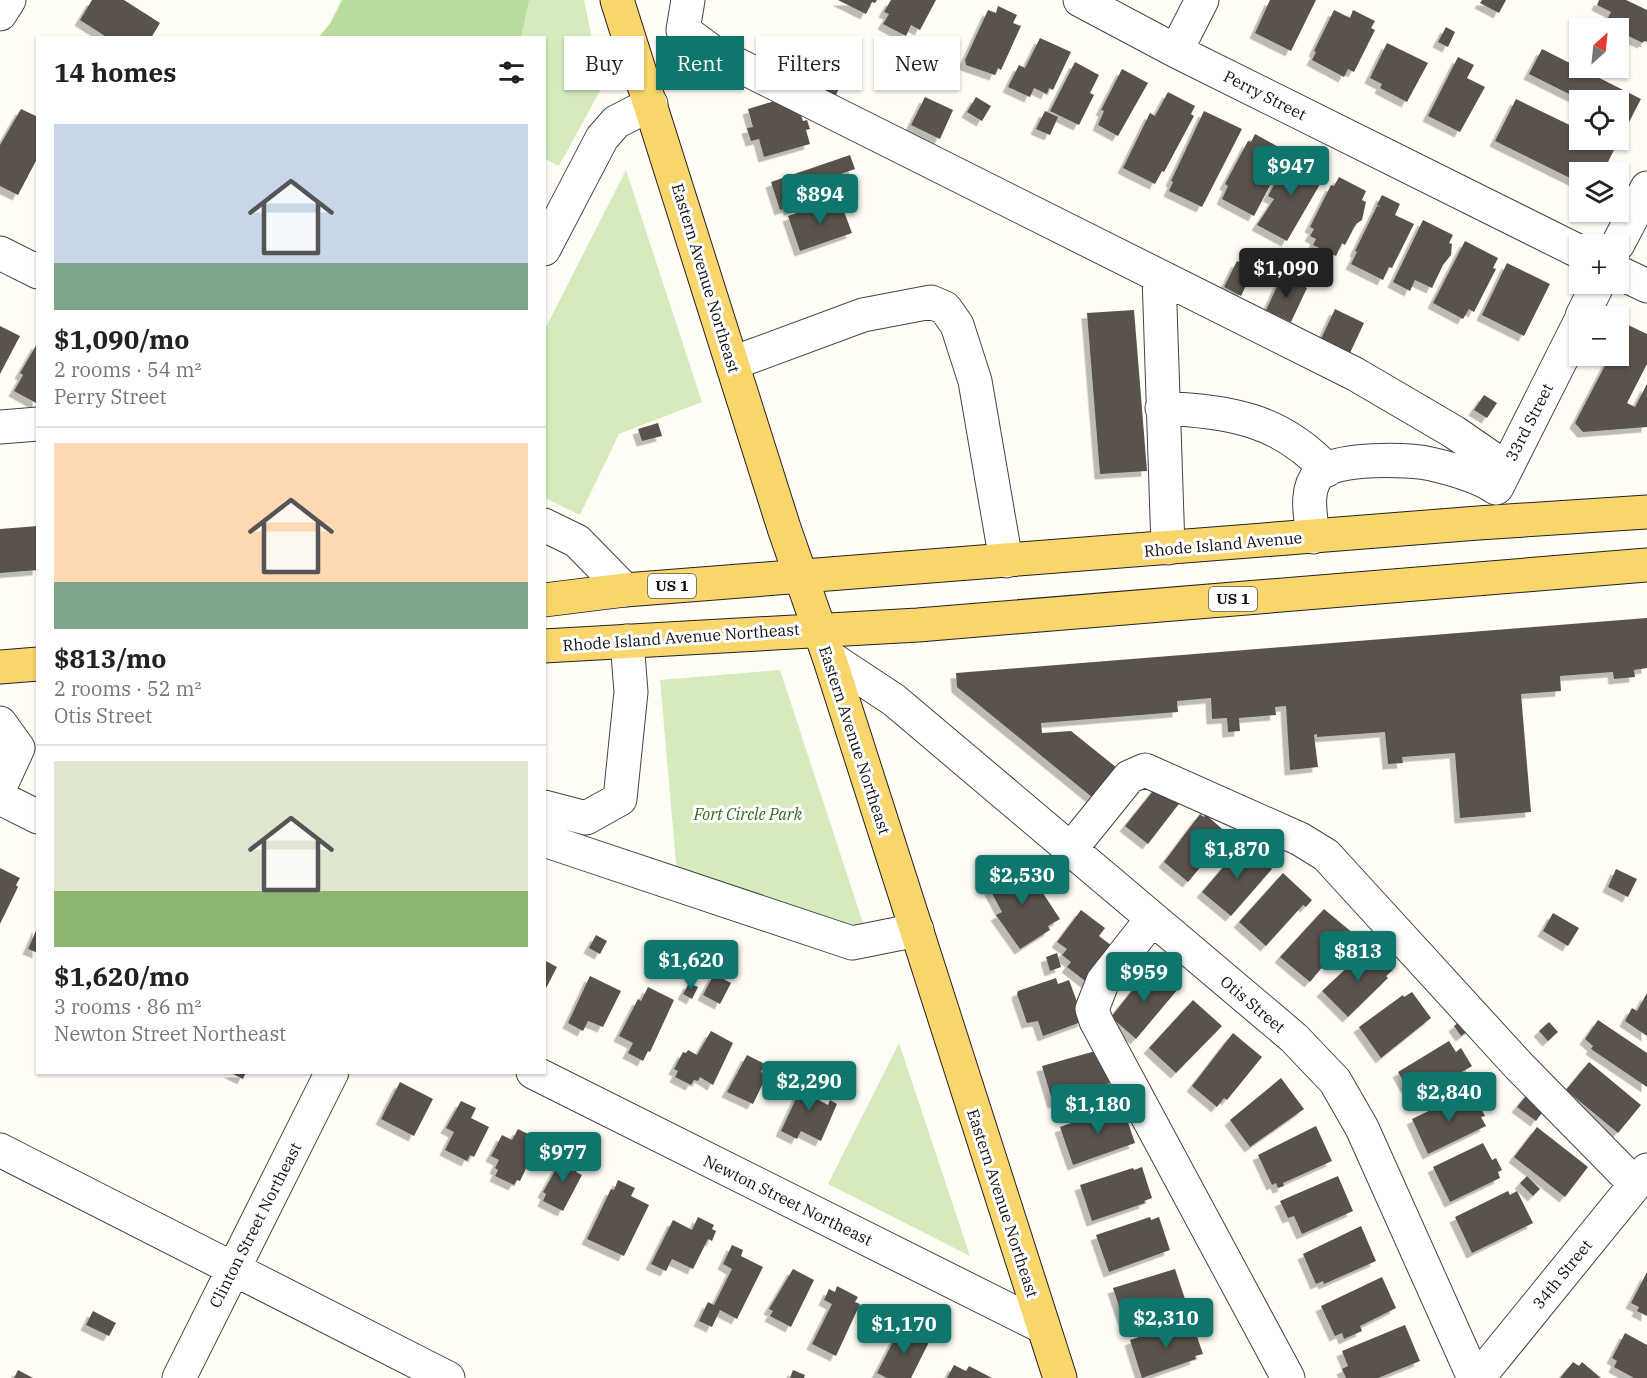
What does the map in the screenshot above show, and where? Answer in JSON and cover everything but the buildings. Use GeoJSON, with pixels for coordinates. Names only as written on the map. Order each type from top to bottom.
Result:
{"type":"FeatureCollection","features":[{"type":"Feature","properties":{"kind":"main road","name":"Eastern Avenue Northeast"},"geometry":{"type":"LineString","coordinates":[[617,0],[800,577],[917,930],[1060,1378]]}},
{"type":"Feature","properties":{"kind":"main road","name":"Rhode Island Avenue"},"geometry":{"type":"LineString","coordinates":[[800,577],[1478,523],[1647,512]]}},
{"type":"Feature","properties":{"kind":"main road","name":"US 1"},"geometry":{"type":"LineString","coordinates":[[823,643],[930,624],[1647,565]]}},
{"type":"Feature","properties":{"kind":"main road","name":"US 1"},"geometry":{"type":"LineString","coordinates":[[546,600],[625,590],[800,577]]}},
{"type":"Feature","properties":{"kind":"main road","name":"Rhode Island Avenue Northeast"},"geometry":{"type":"LineString","coordinates":[[546,646],[627,641],[823,643]]}},
{"type":"Feature","properties":{"kind":"main road"},"geometry":{"type":"LineString","coordinates":[[0,667],[36,664]]}},
{"type":"Feature","properties":{"kind":"street"},"geometry":{"type":"LineString","coordinates":[[0,14],[9,0]]}},
{"type":"Feature","properties":{"kind":"street"},"geometry":{"type":"LineString","coordinates":[[687,0],[683,30],[714,53],[1355,374],[1454,432],[1501,478]]}},
{"type":"Feature","properties":{"kind":"street","name":"Perry Street"},"geometry":{"type":"LineString","coordinates":[[1080,0],[1176,51],[1569,247]]}},
{"type":"Feature","properties":{"kind":"street"},"geometry":{"type":"LineString","coordinates":[[1176,51],[1202,0]]}},
{"type":"Feature","properties":{"kind":"street"},"geometry":{"type":"LineString","coordinates":[[546,245],[602,138],[616,122],[651,104]]}},
{"type":"Feature","properties":{"kind":"street"},"geometry":{"type":"LineString","coordinates":[[1623,234],[1647,188]]}},
{"type":"Feature","properties":{"kind":"street"},"geometry":{"type":"LineString","coordinates":[[0,254],[36,271]]}},
{"type":"Feature","properties":{"kind":"street"},"geometry":{"type":"LineString","coordinates":[[1159,276],[1168,548]]}},
{"type":"Feature","properties":{"kind":"street"},"geometry":{"type":"LineString","coordinates":[[1629,277],[1647,286]]}},
{"type":"Feature","properties":{"kind":"street"},"geometry":{"type":"LineString","coordinates":[[733,363],[862,315],[931,302],[945,308],[957,325],[975,381],[1006,561]]}},
{"type":"Feature","properties":{"kind":"street","name":"33rd Street"},"geometry":{"type":"LineString","coordinates":[[1478,523],[1569,344]]}},
{"type":"Feature","properties":{"kind":"street"},"geometry":{"type":"LineString","coordinates":[[1162,408],[1221,411],[1271,428],[1307,448],[1328,470]]}},
{"type":"Feature","properties":{"kind":"street"},"geometry":{"type":"LineString","coordinates":[[0,427],[36,424]]}},
{"type":"Feature","properties":{"kind":"street"},"geometry":{"type":"LineString","coordinates":[[1313,537],[1311,488],[1319,473],[1339,464],[1376,461],[1430,464],[1473,477],[1501,478]]}},
{"type":"Feature","properties":{"kind":"street"},"geometry":{"type":"LineString","coordinates":[[546,526],[577,542],[625,590]]}},
{"type":"Feature","properties":{"kind":"street"},"geometry":{"type":"LineString","coordinates":[[546,808],[586,818],[620,799],[631,692],[627,641]]}},
{"type":"Feature","properties":{"kind":"street","name":"Otis Street"},"geometry":{"type":"LineString","coordinates":[[823,643],[894,700],[1294,1038],[1335,1081],[1362,1128],[1476,1378]]}},
{"type":"Feature","properties":{"kind":"street"},"geometry":{"type":"LineString","coordinates":[[0,787],[19,741]]}},
{"type":"Feature","properties":{"kind":"street"},"geometry":{"type":"LineString","coordinates":[[1070,850],[1129,777],[1145,770],[1300,839],[1326,855],[1519,1066],[1641,1177]]}},
{"type":"Feature","properties":{"kind":"street"},"geometry":{"type":"LineString","coordinates":[[0,798],[36,816]]}},
{"type":"Feature","properties":{"kind":"street"},"geometry":{"type":"LineString","coordinates":[[546,841],[852,943],[917,930]]}},
{"type":"Feature","properties":{"kind":"street"},"geometry":{"type":"LineString","coordinates":[[1152,919],[1103,981],[1092,1009],[1096,1021],[1288,1378]]}},
{"type":"Feature","properties":{"kind":"street","name":"Clinton Street Northeast"},"geometry":{"type":"LineString","coordinates":[[179,1378],[331,1074]]}},
{"type":"Feature","properties":{"kind":"street","name":"Newton Street Northeast"},"geometry":{"type":"LineString","coordinates":[[537,1074],[1043,1327]]}},
{"type":"Feature","properties":{"kind":"street"},"geometry":{"type":"LineString","coordinates":[[0,1150],[448,1378]]}},
{"type":"Feature","properties":{"kind":"street","name":"34th Street"},"geometry":{"type":"LineString","coordinates":[[1476,1378],[1641,1177]]}},
{"type":"Feature","properties":{"kind":"green space"},"geometry":{"type":"Polygon","coordinates":[[[341,0],[584,0],[591,36],[564,36],[564,90],[600,90],[559,166],[546,160],[546,36],[324,36],[341,0]]]}},
{"type":"Feature","properties":{"kind":"green space"},"geometry":{"type":"Polygon","coordinates":[[[343,0],[529,0],[521,36],[320,36],[332,21],[343,0]]]}},
{"type":"Feature","properties":{"kind":"green space"},"geometry":{"type":"Polygon","coordinates":[[[626,170],[702,402],[619,434],[580,515],[546,498],[546,327],[626,170]]]}},
{"type":"Feature","properties":{"kind":"green space","name":"Fort Circle Park"},"geometry":{"type":"Polygon","coordinates":[[[780,670],[864,926],[848,930],[677,874],[660,680],[780,670]]]}},
{"type":"Feature","properties":{"kind":"green space"},"geometry":{"type":"Polygon","coordinates":[[[899,1043],[970,1256],[828,1184],[899,1043]]]}}]}
